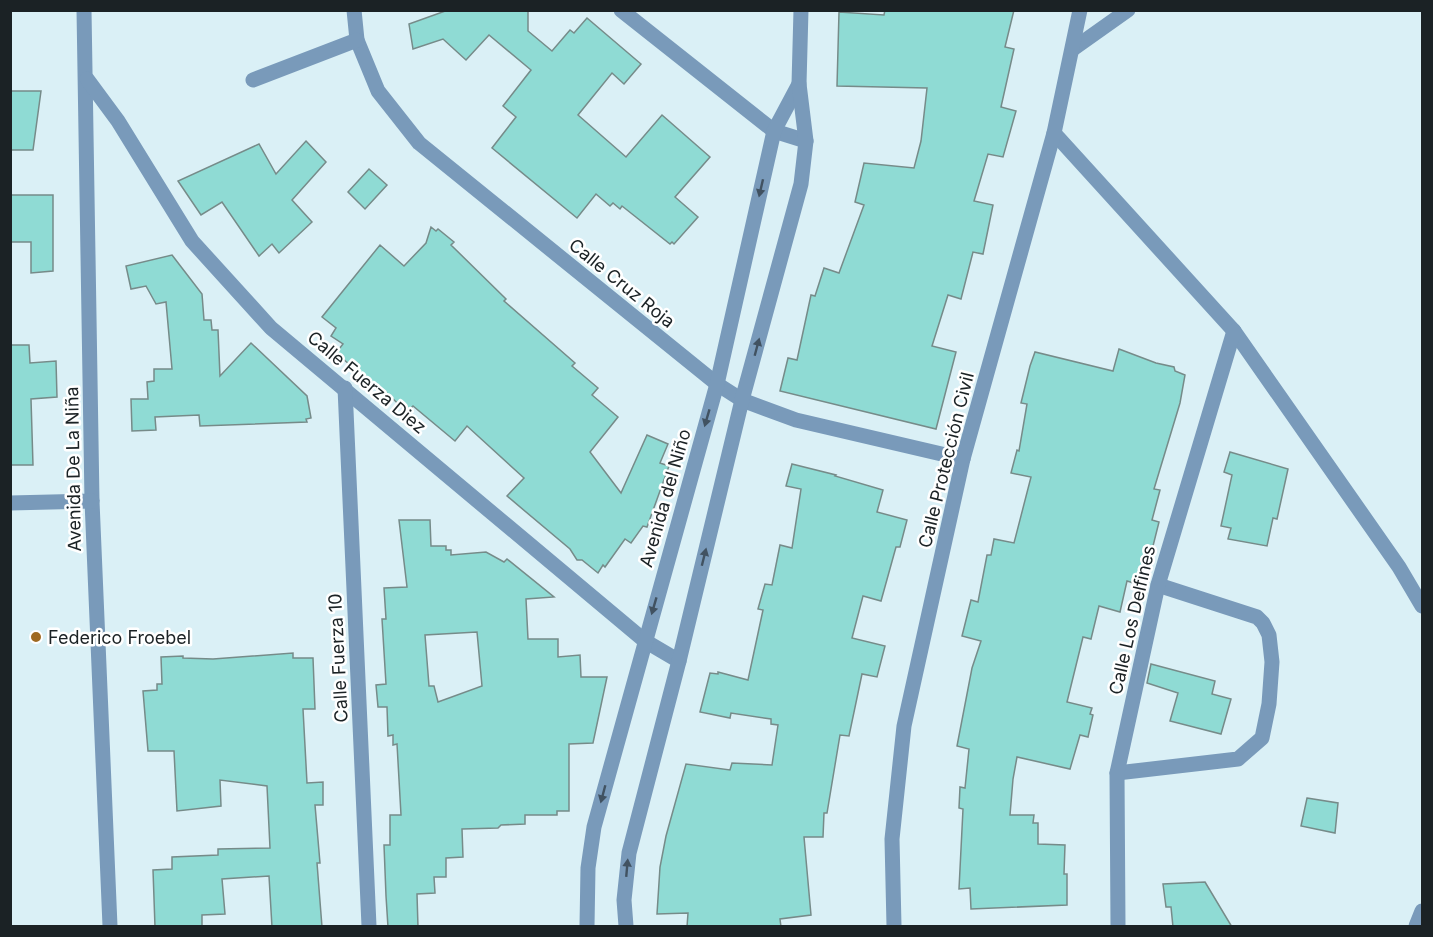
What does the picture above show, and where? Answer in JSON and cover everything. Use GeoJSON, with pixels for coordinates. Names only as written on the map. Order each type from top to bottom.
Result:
{"type":"FeatureCollection","features":[{"type":"Feature","properties":{"kind":"street","name":"Avenida De La Niña"},"geometry":{"type":"LineString","coordinates":[[84,10],[93,501],[110,927]]}},
{"type":"Feature","properties":{"kind":"street","name":"Calle Cruz Roja"},"geometry":{"type":"LineString","coordinates":[[354,10],[357,40],[378,91],[419,143],[717,384],[742,400],[796,420],[963,459]]}},
{"type":"Feature","properties":{"kind":"street"},"geometry":{"type":"LineString","coordinates":[[621,10],[774,131],[806,141]]}},
{"type":"Feature","properties":{"kind":"street","name":"Avenida del Niño"},"geometry":{"type":"LineString","coordinates":[[626,927],[624,900],[629,853],[679,661],[742,400],[801,184],[806,141],[800,84],[801,10]]}},
{"type":"Feature","properties":{"kind":"street","name":"Calle Protección Civil"},"geometry":{"type":"LineString","coordinates":[[894,927],[892,839],[904,726],[963,459],[1054,133],[1080,10]]}},
{"type":"Feature","properties":{"kind":"street"},"geometry":{"type":"LineString","coordinates":[[1073,49],[1128,10]]}},
{"type":"Feature","properties":{"kind":"street"},"geometry":{"type":"LineString","coordinates":[[253,80],[357,40]]}},
{"type":"Feature","properties":{"kind":"street","name":"Calle Fuerza Diez"},"geometry":{"type":"LineString","coordinates":[[87,79],[118,121],[192,241],[271,328],[645,641],[679,661]]}},
{"type":"Feature","properties":{"kind":"street","name":"Avenida del Niño"},"geometry":{"type":"LineString","coordinates":[[587,927],[588,868],[594,827],[717,384],[774,131],[800,84]]}},
{"type":"Feature","properties":{"kind":"street"},"geometry":{"type":"LineString","coordinates":[[1054,133],[1234,331],[1399,567],[1422,606]]}},
{"type":"Feature","properties":{"kind":"street","name":"Calle Los Delfines"},"geometry":{"type":"LineString","coordinates":[[1118,927],[1117,773],[1158,585],[1234,331]]}},
{"type":"Feature","properties":{"kind":"street","name":"Calle Fuerza 10"},"geometry":{"type":"LineString","coordinates":[[345,388],[369,927]]}},
{"type":"Feature","properties":{"kind":"street"},"geometry":{"type":"LineString","coordinates":[[10,502],[93,501]]}},
{"type":"Feature","properties":{"kind":"street"},"geometry":{"type":"LineString","coordinates":[[1117,773],[1238,759],[1262,738],[1269,704],[1272,662],[1269,635],[1263,623],[1257,616],[1158,585]]}},
{"type":"Feature","properties":{"kind":"street"},"geometry":{"type":"LineString","coordinates":[[1416,927],[1422,911]]}},
{"type":"Feature","properties":{"kind":"building"},"geometry":{"type":"Polygon","coordinates":[[[448,10],[528,10],[528,31],[552,51],[570,30],[574,33],[587,18],[641,64],[624,84],[612,73],[578,115],[626,157],[662,115],[710,157],[675,197],[698,217],[674,244],[672,242],[670,244],[622,206],[620,209],[613,203],[610,206],[596,194],[577,218],[492,148],[516,117],[503,106],[531,70],[489,35],[466,60],[443,39],[413,49],[409,24],[448,10]]]}},
{"type":"Feature","properties":{"kind":"building"},"geometry":{"type":"Polygon","coordinates":[[[885,10],[1014,10],[1005,47],[1014,49],[1001,107],[1016,111],[1003,157],[988,154],[974,201],[993,205],[983,254],[973,252],[961,299],[948,295],[932,346],[956,352],[936,429],[780,391],[788,358],[797,360],[811,295],[815,296],[824,268],[839,273],[864,205],[855,202],[864,163],[914,168],[921,141],[927,88],[837,86],[839,12],[884,15],[885,10]]]}},
{"type":"Feature","properties":{"kind":"building"},"geometry":{"type":"Polygon","coordinates":[[[10,91],[41,91],[33,150],[10,150],[10,91]]]}},
{"type":"Feature","properties":{"kind":"building"},"geometry":{"type":"Polygon","coordinates":[[[306,141],[326,162],[292,200],[312,222],[279,253],[272,244],[259,256],[222,202],[201,215],[178,181],[259,144],[276,174],[306,141]]]}},
{"type":"Feature","properties":{"kind":"building"},"geometry":{"type":"Polygon","coordinates":[[[369,169],[387,185],[365,209],[348,192],[369,169]]]}},
{"type":"Feature","properties":{"kind":"building"},"geometry":{"type":"Polygon","coordinates":[[[10,195],[53,195],[53,271],[31,273],[31,242],[10,242],[10,195]]]}},
{"type":"Feature","properties":{"kind":"building"},"geometry":{"type":"Polygon","coordinates":[[[431,227],[436,231],[438,229],[454,242],[451,245],[506,299],[504,301],[575,363],[572,366],[598,388],[592,395],[618,417],[590,452],[621,493],[647,435],[668,444],[660,463],[669,466],[647,527],[643,526],[631,543],[625,539],[598,573],[582,560],[577,560],[570,549],[507,496],[524,478],[467,426],[455,441],[413,406],[407,412],[378,385],[376,387],[336,353],[343,344],[331,336],[336,328],[322,317],[380,245],[404,266],[426,243],[431,227]]]}},
{"type":"Feature","properties":{"kind":"building"},"geometry":{"type":"Polygon","coordinates":[[[172,255],[202,294],[204,320],[211,320],[212,330],[218,330],[220,376],[251,343],[307,396],[311,418],[306,419],[307,422],[200,426],[199,415],[155,417],[156,430],[132,431],[131,399],[148,399],[147,382],[154,381],[154,369],[172,369],[166,302],[156,304],[146,286],[131,289],[126,266],[172,255]]]}},
{"type":"Feature","properties":{"kind":"building"},"geometry":{"type":"Polygon","coordinates":[[[10,345],[29,345],[30,363],[56,361],[57,397],[31,399],[33,465],[10,465],[10,345]]]}},
{"type":"Feature","properties":{"kind":"building"},"geometry":{"type":"Polygon","coordinates":[[[1119,349],[1174,367],[1175,371],[1185,375],[1180,403],[1154,489],[1160,490],[1152,520],[1159,522],[1147,570],[1140,569],[1137,584],[1127,581],[1120,612],[1099,606],[1091,639],[1083,637],[1067,702],[1092,708],[1090,714],[1093,715],[1088,737],[1080,735],[1070,769],[1017,757],[1010,815],[1034,815],[1033,823],[1038,823],[1038,844],[1065,845],[1064,874],[1067,874],[1067,905],[971,909],[970,888],[959,889],[963,809],[959,808],[960,787],[965,788],[969,749],[957,746],[972,668],[981,641],[962,636],[971,600],[978,602],[987,555],[991,555],[994,539],[1014,543],[1031,477],[1011,473],[1017,450],[1019,451],[1027,404],[1021,403],[1030,366],[1035,352],[1113,371],[1119,349]]]}},
{"type":"Feature","properties":{"kind":"building"},"geometry":{"type":"Polygon","coordinates":[[[1230,452],[1288,469],[1277,519],[1273,518],[1267,546],[1228,539],[1231,528],[1221,526],[1232,475],[1224,472],[1230,452]]]}},
{"type":"Feature","properties":{"kind":"building"},"geometry":{"type":"Polygon","coordinates":[[[792,464],[883,490],[877,512],[907,520],[900,547],[896,547],[881,601],[863,596],[852,638],[885,646],[877,677],[862,674],[849,736],[840,735],[827,813],[824,813],[823,837],[804,837],[811,915],[780,919],[781,927],[687,927],[688,913],[657,914],[660,867],[686,764],[730,770],[732,763],[772,765],[778,725],[771,724],[771,719],[731,713],[730,718],[700,712],[710,673],[718,674],[718,672],[748,680],[763,610],[758,609],[765,584],[772,585],[780,545],[792,548],[801,489],[786,486],[792,464]]]}},
{"type":"Feature","properties":{"kind":"building"},"geometry":{"type":"Polygon","coordinates":[[[399,520],[430,520],[431,546],[446,546],[446,550],[451,550],[451,555],[486,552],[504,562],[507,559],[554,597],[526,599],[528,639],[558,639],[558,657],[580,655],[581,677],[607,677],[593,743],[569,744],[569,811],[557,811],[557,815],[525,815],[525,824],[501,825],[498,828],[462,829],[463,857],[446,858],[446,877],[434,877],[435,893],[417,894],[418,927],[388,927],[384,845],[390,845],[390,815],[401,815],[397,744],[393,745],[393,735],[388,736],[387,707],[378,707],[376,685],[386,684],[382,619],[386,619],[384,588],[407,587],[399,520]],[[477,632],[425,635],[429,686],[434,686],[438,702],[482,686],[477,632]]]}},
{"type":"Feature","properties":{"kind":"building"},"geometry":{"type":"Polygon","coordinates":[[[293,653],[293,658],[313,658],[315,709],[303,709],[307,783],[323,782],[323,805],[315,805],[322,927],[272,927],[269,876],[222,879],[225,914],[202,915],[202,927],[155,927],[153,870],[172,869],[172,857],[218,855],[218,849],[270,848],[267,786],[220,780],[221,806],[177,811],[174,751],[148,751],[143,691],[157,690],[157,684],[162,684],[161,657],[183,656],[183,658],[213,659],[293,653]]]}},
{"type":"Feature","properties":{"kind":"building"},"geometry":{"type":"Polygon","coordinates":[[[1151,664],[1215,681],[1212,694],[1231,699],[1221,734],[1170,721],[1178,693],[1147,683],[1151,664]]]}},
{"type":"Feature","properties":{"kind":"building"},"geometry":{"type":"Polygon","coordinates":[[[1307,798],[1338,803],[1335,833],[1301,826],[1307,798]]]}},
{"type":"Feature","properties":{"kind":"building"},"geometry":{"type":"Polygon","coordinates":[[[1205,882],[1232,927],[1173,927],[1171,907],[1166,907],[1163,884],[1205,882]]]}},
{"type":"Feature","properties":{"kind":"place","name":"Federico Froebel"},"geometry":{"type":"Point","coordinates":[36,637]}}]}
